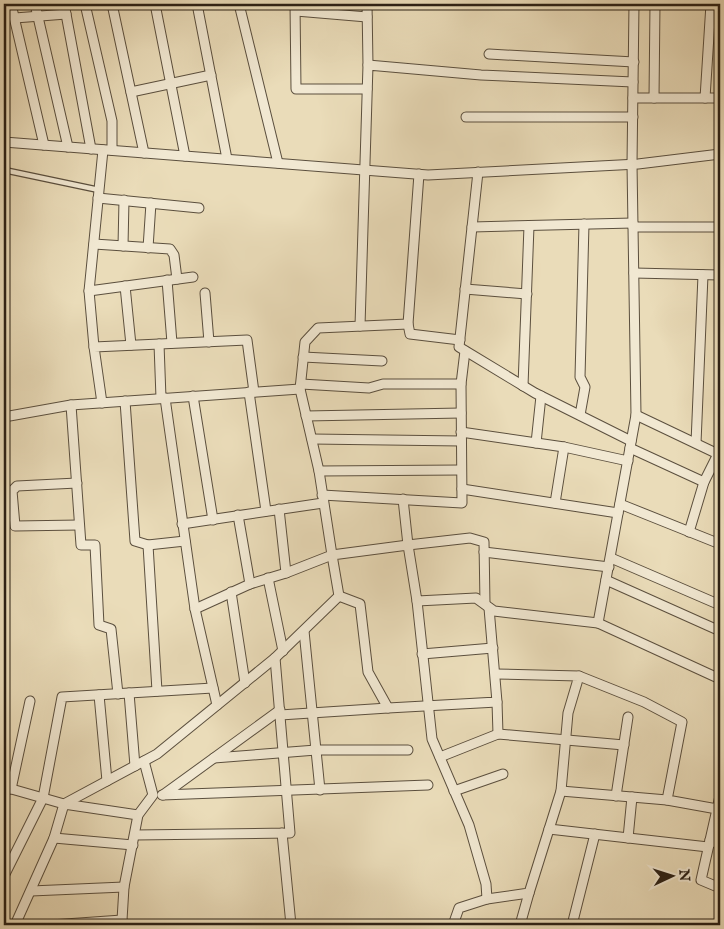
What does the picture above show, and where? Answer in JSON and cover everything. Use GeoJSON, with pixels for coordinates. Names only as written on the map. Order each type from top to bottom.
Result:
{"type":"FeatureCollection","features":[{"type":"Feature","properties":{"kind":"street"},"geometry":{"type":"LineString","coordinates":[[11,4],[44,145]]}},
{"type":"Feature","properties":{"kind":"street"},"geometry":{"type":"LineString","coordinates":[[35,4],[68,147]]}},
{"type":"Feature","properties":{"kind":"street"},"geometry":{"type":"LineString","coordinates":[[64,4],[91,149]]}},
{"type":"Feature","properties":{"kind":"street"},"geometry":{"type":"LineString","coordinates":[[85,4],[112,121],[98,194],[89,291],[94,347],[102,402]]}},
{"type":"Feature","properties":{"kind":"street"},"geometry":{"type":"LineString","coordinates":[[112,4],[144,153]]}},
{"type":"Feature","properties":{"kind":"street"},"geometry":{"type":"LineString","coordinates":[[155,4],[185,156]]}},
{"type":"Feature","properties":{"kind":"street"},"geometry":{"type":"LineString","coordinates":[[197,4],[227,159]]}},
{"type":"Feature","properties":{"kind":"street"},"geometry":{"type":"LineString","coordinates":[[239,4],[278,163]]}},
{"type":"Feature","properties":{"kind":"street"},"geometry":{"type":"LineString","coordinates":[[360,326],[366,170],[367,4]]}},
{"type":"Feature","properties":{"kind":"street"},"geometry":{"type":"LineString","coordinates":[[598,622],[636,415],[632,164],[634,4]]}},
{"type":"Feature","properties":{"kind":"street"},"geometry":{"type":"LineString","coordinates":[[654,98],[655,4]]}},
{"type":"Feature","properties":{"kind":"street"},"geometry":{"type":"LineString","coordinates":[[705,98],[711,4]]}},
{"type":"Feature","properties":{"kind":"street"},"geometry":{"type":"LineString","coordinates":[[367,17],[296,8],[296,89],[367,89]]}},
{"type":"Feature","properties":{"kind":"street"},"geometry":{"type":"LineString","coordinates":[[15,18],[66,14]]}},
{"type":"Feature","properties":{"kind":"street"},"geometry":{"type":"LineString","coordinates":[[489,54],[634,62]]}},
{"type":"Feature","properties":{"kind":"street"},"geometry":{"type":"LineString","coordinates":[[368,65],[481,75],[633,82]]}},
{"type":"Feature","properties":{"kind":"street"},"geometry":{"type":"LineString","coordinates":[[131,92],[211,75]]}},
{"type":"Feature","properties":{"kind":"street"},"geometry":{"type":"LineString","coordinates":[[633,98],[720,98]]}},
{"type":"Feature","properties":{"kind":"street"},"geometry":{"type":"LineString","coordinates":[[466,117],[633,117]]}},
{"type":"Feature","properties":{"kind":"street"},"geometry":{"type":"LineString","coordinates":[[4,142],[419,174],[632,164],[720,154]]}},
{"type":"Feature","properties":{"kind":"street"},"geometry":{"type":"LineString","coordinates":[[478,172],[459,348],[541,396],[704,482]]}},
{"type":"Feature","properties":{"kind":"street"},"geometry":{"type":"LineString","coordinates":[[419,174],[408,324],[410,334],[460,340]]}},
{"type":"Feature","properties":{"kind":"street"},"geometry":{"type":"LineString","coordinates":[[98,194],[124,200],[199,208]]}},
{"type":"Feature","properties":{"kind":"street"},"geometry":{"type":"LineString","coordinates":[[123,246],[124,200]]}},
{"type":"Feature","properties":{"kind":"street"},"geometry":{"type":"LineString","coordinates":[[148,248],[151,203]]}},
{"type":"Feature","properties":{"kind":"street"},"geometry":{"type":"LineString","coordinates":[[472,227],[584,224],[720,227]]}},
{"type":"Feature","properties":{"kind":"street"},"geometry":{"type":"LineString","coordinates":[[580,415],[585,386],[580,377],[584,224]]}},
{"type":"Feature","properties":{"kind":"street"},"geometry":{"type":"LineString","coordinates":[[523,386],[530,226]]}},
{"type":"Feature","properties":{"kind":"street"},"geometry":{"type":"LineString","coordinates":[[94,244],[170,249],[173,251],[176,279]]}},
{"type":"Feature","properties":{"kind":"street"},"geometry":{"type":"LineString","coordinates":[[634,272],[720,275]]}},
{"type":"Feature","properties":{"kind":"street"},"geometry":{"type":"LineString","coordinates":[[696,443],[703,275]]}},
{"type":"Feature","properties":{"kind":"street"},"geometry":{"type":"LineString","coordinates":[[89,291],[193,276]]}},
{"type":"Feature","properties":{"kind":"street"},"geometry":{"type":"LineString","coordinates":[[166,280],[172,343]]}},
{"type":"Feature","properties":{"kind":"street"},"geometry":{"type":"LineString","coordinates":[[125,286],[131,345]]}},
{"type":"Feature","properties":{"kind":"street"},"geometry":{"type":"LineString","coordinates":[[465,289],[527,294]]}},
{"type":"Feature","properties":{"kind":"street"},"geometry":{"type":"LineString","coordinates":[[205,293],[209,342]]}},
{"type":"Feature","properties":{"kind":"street"},"geometry":{"type":"LineString","coordinates":[[339,596],[319,472],[300,386],[305,342],[318,328],[408,324]]}},
{"type":"Feature","properties":{"kind":"street"},"geometry":{"type":"LineString","coordinates":[[94,347],[248,340],[251,392],[266,511]]}},
{"type":"Feature","properties":{"kind":"street"},"geometry":{"type":"LineString","coordinates":[[159,344],[163,398],[195,609],[217,705]]}},
{"type":"Feature","properties":{"kind":"street"},"geometry":{"type":"LineString","coordinates":[[182,524],[279,509],[323,499],[404,499],[462,503],[461,384],[465,351]]}},
{"type":"Feature","properties":{"kind":"street"},"geometry":{"type":"LineString","coordinates":[[303,357],[382,360]]}},
{"type":"Feature","properties":{"kind":"street"},"geometry":{"type":"LineString","coordinates":[[4,417],[72,405],[251,392],[300,386],[369,388],[384,384],[461,384]]}},
{"type":"Feature","properties":{"kind":"street"},"geometry":{"type":"LineString","coordinates":[[194,396],[213,520]]}},
{"type":"Feature","properties":{"kind":"street"},"geometry":{"type":"LineString","coordinates":[[536,443],[541,396]]}},
{"type":"Feature","properties":{"kind":"street"},"geometry":{"type":"LineString","coordinates":[[125,401],[135,541],[148,545],[185,541]]}},
{"type":"Feature","properties":{"kind":"street"},"geometry":{"type":"LineString","coordinates":[[72,405],[81,545],[95,545],[99,625],[111,629],[118,694]]}},
{"type":"Feature","properties":{"kind":"street"},"geometry":{"type":"LineString","coordinates":[[306,416],[461,413]]}},
{"type":"Feature","properties":{"kind":"street"},"geometry":{"type":"LineString","coordinates":[[636,415],[719,454],[704,482],[689,532]]}},
{"type":"Feature","properties":{"kind":"street"},"geometry":{"type":"LineString","coordinates":[[312,439],[461,437],[564,447],[628,461]]}},
{"type":"Feature","properties":{"kind":"street"},"geometry":{"type":"LineString","coordinates":[[555,503],[564,447]]}},
{"type":"Feature","properties":{"kind":"street"},"geometry":{"type":"LineString","coordinates":[[319,472],[461,470]]}},
{"type":"Feature","properties":{"kind":"street"},"geometry":{"type":"LineString","coordinates":[[76,483],[16,486],[12,491],[15,526],[79,525]]}},
{"type":"Feature","properties":{"kind":"street"},"geometry":{"type":"LineString","coordinates":[[462,489],[555,503],[619,509],[720,544]]}},
{"type":"Feature","properties":{"kind":"street"},"geometry":{"type":"LineString","coordinates":[[404,499],[432,739],[469,826],[486,884],[487,899]]}},
{"type":"Feature","properties":{"kind":"street"},"geometry":{"type":"LineString","coordinates":[[279,509],[286,573]]}},
{"type":"Feature","properties":{"kind":"street"},"geometry":{"type":"LineString","coordinates":[[238,515],[250,584]]}},
{"type":"Feature","properties":{"kind":"street"},"geometry":{"type":"LineString","coordinates":[[195,609],[250,584],[286,573],[332,554],[470,538],[484,542],[487,606],[496,674],[498,734]]}},
{"type":"Feature","properties":{"kind":"street"},"geometry":{"type":"LineString","coordinates":[[148,545],[158,691]]}},
{"type":"Feature","properties":{"kind":"street"},"geometry":{"type":"LineString","coordinates":[[484,552],[610,563],[720,605]]}},
{"type":"Feature","properties":{"kind":"street"},"geometry":{"type":"LineString","coordinates":[[135,835],[290,833],[280,712],[279,655],[268,578]]}},
{"type":"Feature","properties":{"kind":"street"},"geometry":{"type":"LineString","coordinates":[[606,580],[720,631]]}},
{"type":"Feature","properties":{"kind":"street"},"geometry":{"type":"LineString","coordinates":[[231,592],[245,683]]}},
{"type":"Feature","properties":{"kind":"street"},"geometry":{"type":"LineString","coordinates":[[15,925],[54,838],[64,804],[157,754],[279,655],[339,596]]}},
{"type":"Feature","properties":{"kind":"street"},"geometry":{"type":"LineString","coordinates":[[339,596],[360,604],[368,672],[388,708]]}},
{"type":"Feature","properties":{"kind":"street"},"geometry":{"type":"LineString","coordinates":[[417,601],[476,598],[494,611],[598,622],[720,679]]}},
{"type":"Feature","properties":{"kind":"street"},"geometry":{"type":"LineString","coordinates":[[304,631],[320,790]]}},
{"type":"Feature","properties":{"kind":"street"},"geometry":{"type":"LineString","coordinates":[[422,654],[493,648]]}},
{"type":"Feature","properties":{"kind":"street"},"geometry":{"type":"LineString","coordinates":[[496,674],[579,676],[644,702],[682,722],[667,800]]}},
{"type":"Feature","properties":{"kind":"street"},"geometry":{"type":"LineString","coordinates":[[520,925],[561,791],[568,713],[579,676]]}},
{"type":"Feature","properties":{"kind":"street"},"geometry":{"type":"LineString","coordinates":[[4,876],[43,798],[62,697],[213,688]]}},
{"type":"Feature","properties":{"kind":"street"},"geometry":{"type":"LineString","coordinates":[[129,693],[135,766]]}},
{"type":"Feature","properties":{"kind":"street"},"geometry":{"type":"LineString","coordinates":[[99,695],[107,780]]}},
{"type":"Feature","properties":{"kind":"street"},"geometry":{"type":"LineString","coordinates":[[30,701],[7,790],[64,804],[138,815]]}},
{"type":"Feature","properties":{"kind":"street"},"geometry":{"type":"LineString","coordinates":[[51,925],[121,923],[124,887],[138,815],[157,795],[280,712],[313,712],[497,702]]}},
{"type":"Feature","properties":{"kind":"street"},"geometry":{"type":"LineString","coordinates":[[616,796],[628,717]]}},
{"type":"Feature","properties":{"kind":"street"},"geometry":{"type":"LineString","coordinates":[[440,757],[498,734],[624,745]]}},
{"type":"Feature","properties":{"kind":"street"},"geometry":{"type":"LineString","coordinates":[[214,758],[316,750],[408,750]]}},
{"type":"Feature","properties":{"kind":"street"},"geometry":{"type":"LineString","coordinates":[[144,761],[157,795]]}},
{"type":"Feature","properties":{"kind":"street"},"geometry":{"type":"LineString","coordinates":[[454,791],[503,774]]}},
{"type":"Feature","properties":{"kind":"street"},"geometry":{"type":"LineString","coordinates":[[157,795],[287,792],[428,785]]}},
{"type":"Feature","properties":{"kind":"street"},"geometry":{"type":"LineString","coordinates":[[561,791],[667,800],[717,809]]}},
{"type":"Feature","properties":{"kind":"street"},"geometry":{"type":"LineString","coordinates":[[720,796],[701,880],[720,888]]}},
{"type":"Feature","properties":{"kind":"street"},"geometry":{"type":"LineString","coordinates":[[628,838],[632,797]]}},
{"type":"Feature","properties":{"kind":"street"},"geometry":{"type":"LineString","coordinates":[[549,829],[628,838],[720,845]]}},
{"type":"Feature","properties":{"kind":"street"},"geometry":{"type":"LineString","coordinates":[[282,833],[291,925]]}},
{"type":"Feature","properties":{"kind":"street"},"geometry":{"type":"LineString","coordinates":[[572,925],[596,834]]}},
{"type":"Feature","properties":{"kind":"street"},"geometry":{"type":"LineString","coordinates":[[54,838],[133,845]]}},
{"type":"Feature","properties":{"kind":"street"},"geometry":{"type":"LineString","coordinates":[[31,891],[124,887]]}},
{"type":"Feature","properties":{"kind":"street"},"geometry":{"type":"LineString","coordinates":[[452,925],[458,908],[487,899],[530,893]]}},
{"type":"Feature","properties":{"kind":"lane"},"geometry":{"type":"LineString","coordinates":[[4,170],[98,194]]}}]}
